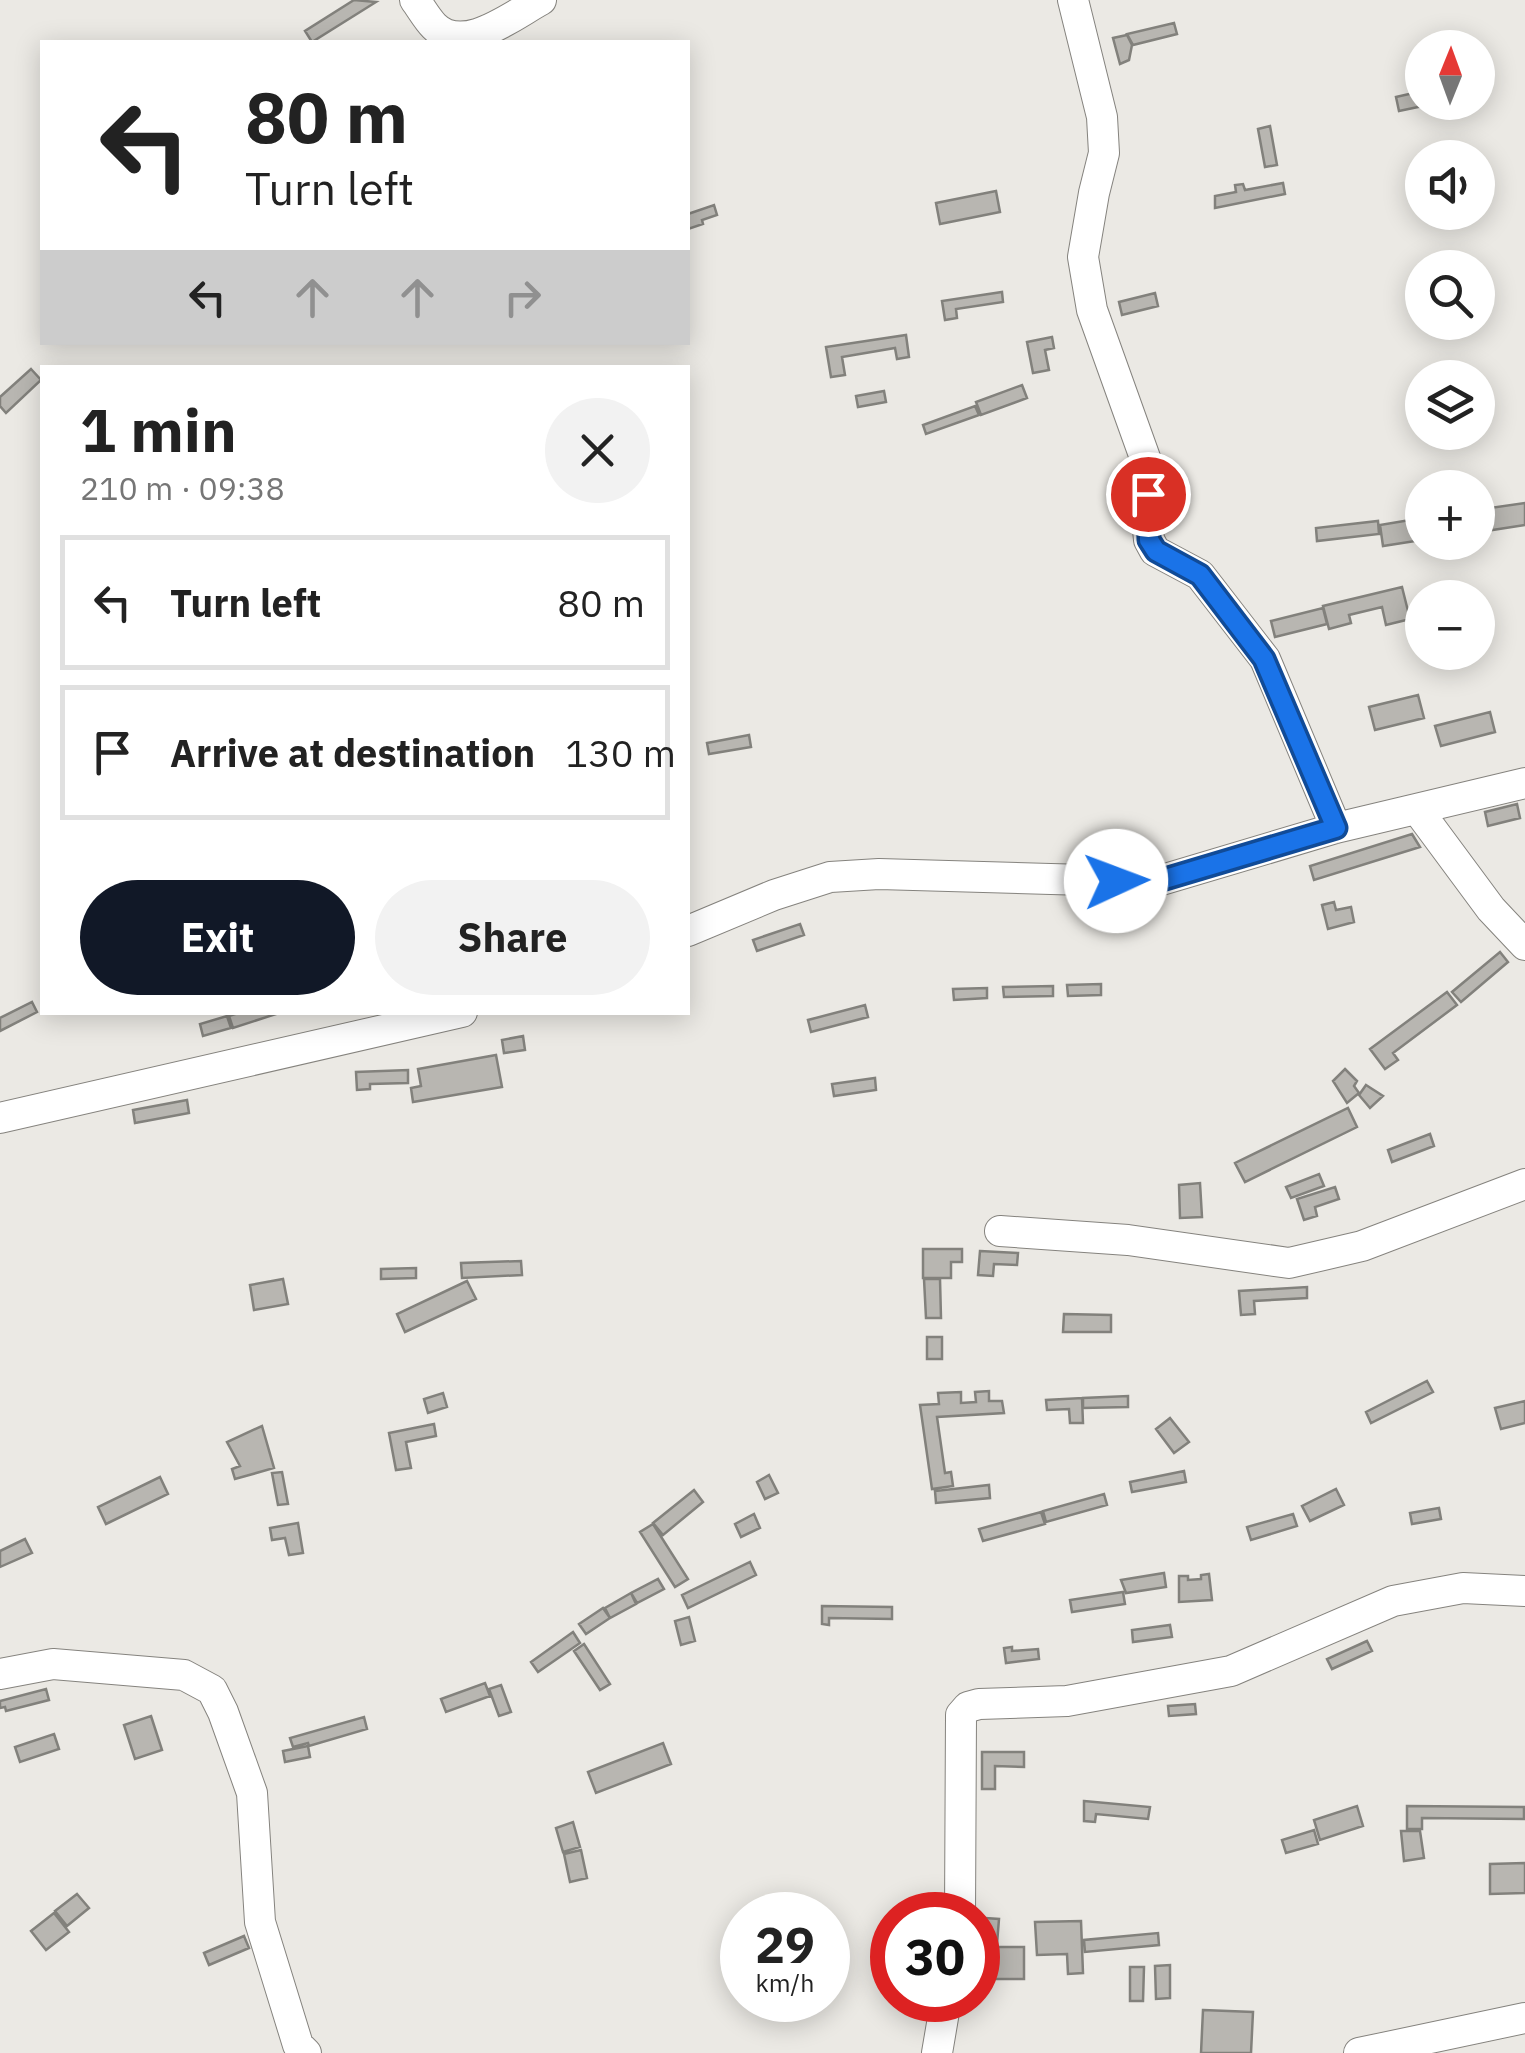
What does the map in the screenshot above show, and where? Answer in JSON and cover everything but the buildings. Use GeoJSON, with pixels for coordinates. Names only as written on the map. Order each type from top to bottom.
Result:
{"type":"FeatureCollection","features":[{"type":"Feature","properties":{"kind":"street"},"geometry":{"type":"LineString","coordinates":[[415,0],[436,29],[468,38],[541,0]]}},
{"type":"Feature","properties":{"kind":"street"},"geometry":{"type":"LineString","coordinates":[[1074,0],[1102,117],[1104,153],[1083,257],[1092,310],[1149,469],[1149,540],[1156,551],[1200,575],[1264,659],[1336,828]]}},
{"type":"Feature","properties":{"kind":"street"},"geometry":{"type":"LineString","coordinates":[[690,930],[774,895],[830,877],[879,874],[1155,882],[1336,828],[1525,783]]}},
{"type":"Feature","properties":{"kind":"street"},"geometry":{"type":"LineString","coordinates":[[1417,809],[1491,909],[1525,945]]}},
{"type":"Feature","properties":{"kind":"street"},"geometry":{"type":"LineString","coordinates":[[0,1118],[449,1015]]}},
{"type":"Feature","properties":{"kind":"street"},"geometry":{"type":"LineString","coordinates":[[1000,1231],[1128,1240],[1289,1263],[1362,1246],[1525,1184]]}},
{"type":"Feature","properties":{"kind":"street"},"geometry":{"type":"LineString","coordinates":[[960,1892],[961,1715],[968,1707],[1067,1701],[1231,1671],[1393,1601],[1463,1588],[1525,1590]]}},
{"type":"Feature","properties":{"kind":"street"},"geometry":{"type":"LineString","coordinates":[[0,1674],[53,1664],[184,1675],[212,1690],[252,1793],[260,1922],[298,2045],[306,2053]]}},
{"type":"Feature","properties":{"kind":"street"},"geometry":{"type":"LineString","coordinates":[[1359,2053],[1525,2018]]}},
{"type":"Feature","properties":{"kind":"street"},"geometry":{"type":"LineString","coordinates":[[937,2053],[942,2022]]}},
{"type":"Feature","properties":{"kind":"route"},"geometry":{"type":"LineString","coordinates":[[1116,881],[1155,882],[1336,828],[1264,659],[1200,575],[1156,551],[1149,540],[1148,494]]}}]}
